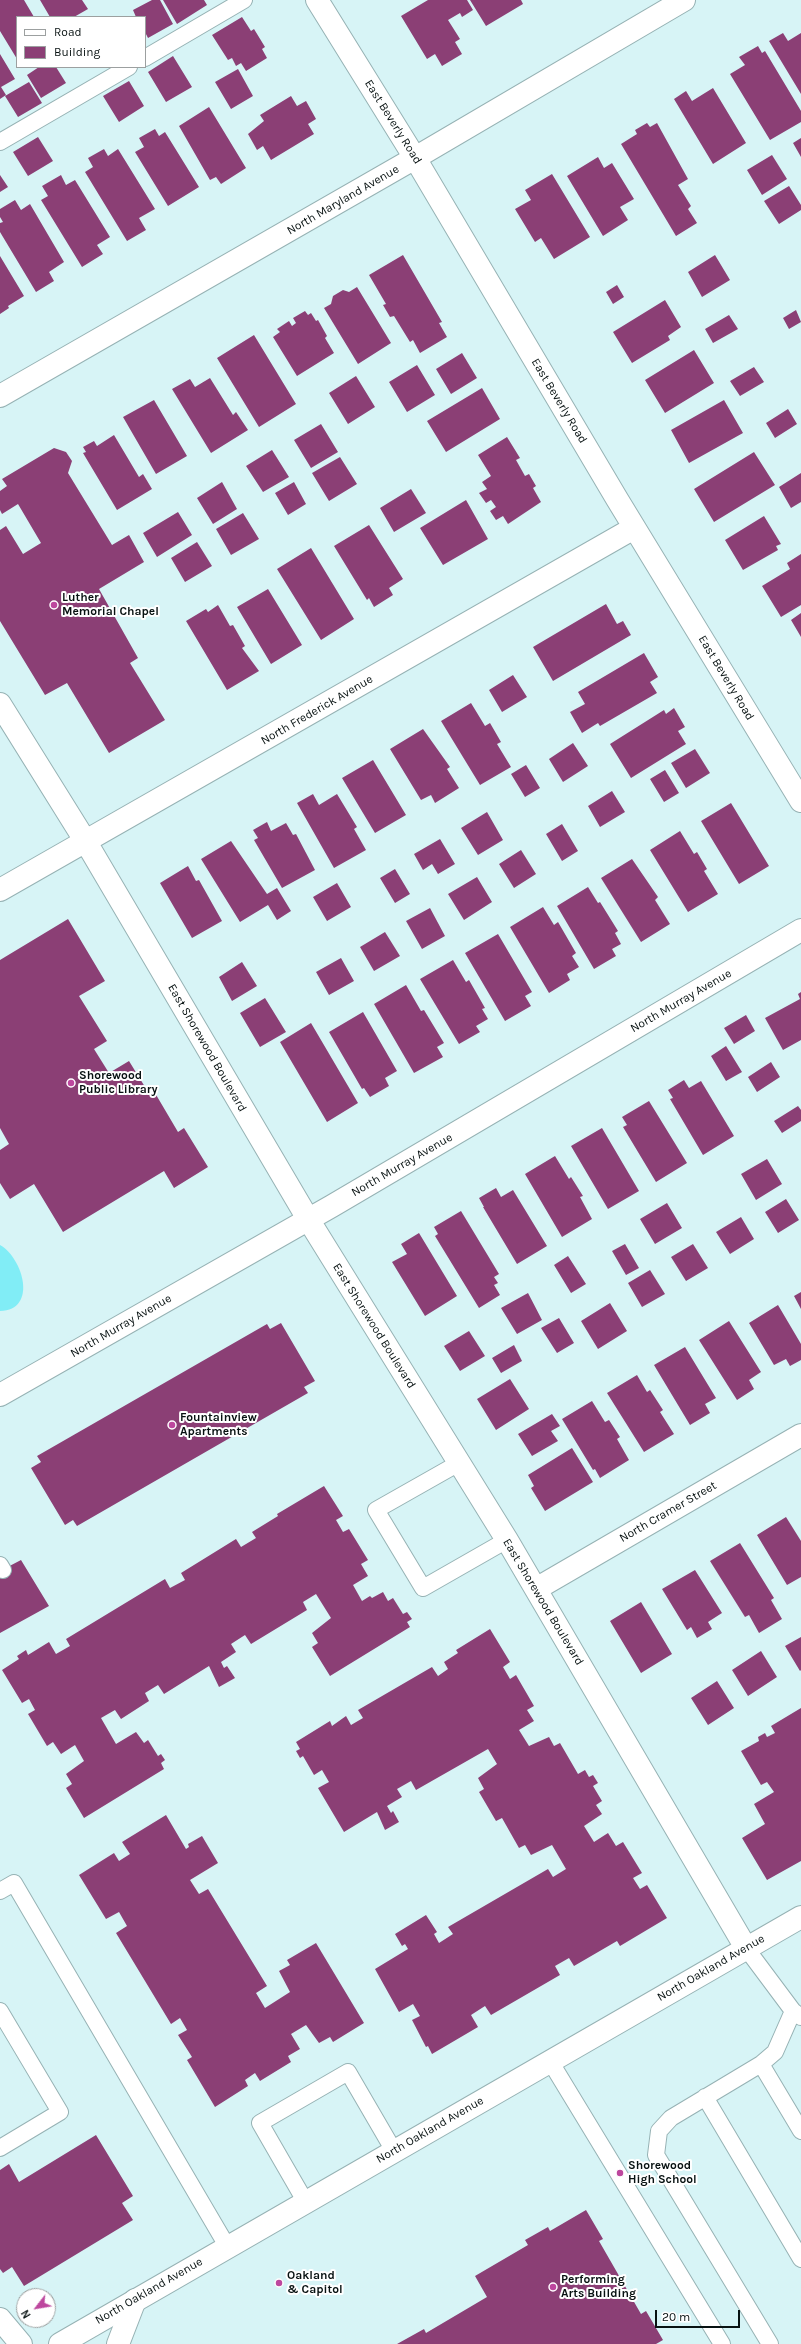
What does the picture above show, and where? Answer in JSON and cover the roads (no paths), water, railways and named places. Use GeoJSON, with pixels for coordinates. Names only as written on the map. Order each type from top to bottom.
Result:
{"type":"FeatureCollection","features":[{"type":"Feature","properties":{"kind":"street","name":"East Beverly Road"},"geometry":{"type":"LineString","coordinates":[[317,0],[415,158],[634,528],[801,801]]}},
{"type":"Feature","properties":{"kind":"street","name":"North Maryland Avenue"},"geometry":{"type":"LineString","coordinates":[[0,396],[415,158],[684,0]]}},
{"type":"Feature","properties":{"kind":"street","name":"North Frederick Avenue"},"geometry":{"type":"LineString","coordinates":[[0,890],[634,528]]}},
{"type":"Feature","properties":{"kind":"street","name":"East Shorewood Boulevard"},"geometry":{"type":"LineString","coordinates":[[0,704],[86,842],[308,1219],[507,1540],[746,1948]]}},
{"type":"Feature","properties":{"kind":"street","name":"North Murray Avenue"},"geometry":{"type":"LineString","coordinates":[[0,1395],[308,1219],[801,930]]}},
{"type":"Feature","properties":{"kind":"street","name":"North Cramer Street"},"geometry":{"type":"LineString","coordinates":[[536,1589],[801,1434]]}},
{"type":"Feature","properties":{"kind":"street","name":"North Oakland Avenue"},"geometry":{"type":"LineString","coordinates":[[60,2344],[226,2246],[801,1917]]}},
{"type":"Feature","properties":{"kind":"street"},"geometry":{"type":"LineString","coordinates":[[118,2344],[135,2300]]}},
{"type":"Feature","properties":{"kind":"street"},"geometry":{"type":"LineString","coordinates":[[0,2319],[21,2344]]}},
{"type":"Feature","properties":{"kind":"lane"},"geometry":{"type":"LineString","coordinates":[[146,57],[244,0]]}},
{"type":"Feature","properties":{"kind":"lane"},"geometry":{"type":"LineString","coordinates":[[0,142],[127,68]]}},
{"type":"Feature","properties":{"kind":"lane"},"geometry":{"type":"LineString","coordinates":[[459,1463],[376,1510],[423,1588],[507,1540]]}},
{"type":"Feature","properties":{"kind":"lane"},"geometry":{"type":"LineString","coordinates":[[0,1892],[14,1883],[226,2246]]}},
{"type":"Feature","properties":{"kind":"lane"},"geometry":{"type":"LineString","coordinates":[[746,1948],[797,2014],[775,2052],[761,2064],[671,2118],[659,2131],[656,2155],[770,2344]]}},
{"type":"Feature","properties":{"kind":"lane"},"geometry":{"type":"LineString","coordinates":[[0,2011],[60,2112],[0,2148]]}},
{"type":"Feature","properties":{"kind":"lane"},"geometry":{"type":"LineString","coordinates":[[550,2061],[722,2344]]}},
{"type":"Feature","properties":{"kind":"lane"},"geometry":{"type":"LineString","coordinates":[[761,2064],[801,2131]]}},
{"type":"Feature","properties":{"kind":"lane"},"geometry":{"type":"LineString","coordinates":[[305,2201],[260,2123],[348,2072],[394,2150]]}},
{"type":"Feature","properties":{"kind":"lane"},"geometry":{"type":"LineString","coordinates":[[705,2097],[801,2258]]}},
{"type":"Feature","properties":{"kind":"place","name":"Luther Memorial Chapel"},"geometry":{"type":"Point","coordinates":[54,605]}},
{"type":"Feature","properties":{"kind":"place","name":"Shorewood Public Library"},"geometry":{"type":"Point","coordinates":[71,1083]}},
{"type":"Feature","properties":{"kind":"place","name":"Fountainview Apartments"},"geometry":{"type":"Point","coordinates":[172,1425]}},
{"type":"Feature","properties":{"kind":"place","name":"Shorewood High School"},"geometry":{"type":"Point","coordinates":[620,2173]}},
{"type":"Feature","properties":{"kind":"place","name":"Oakland & Capitol"},"geometry":{"type":"Point","coordinates":[279,2283]}},
{"type":"Feature","properties":{"kind":"place","name":"Performing Arts Building"},"geometry":{"type":"Point","coordinates":[553,2287]}}]}
